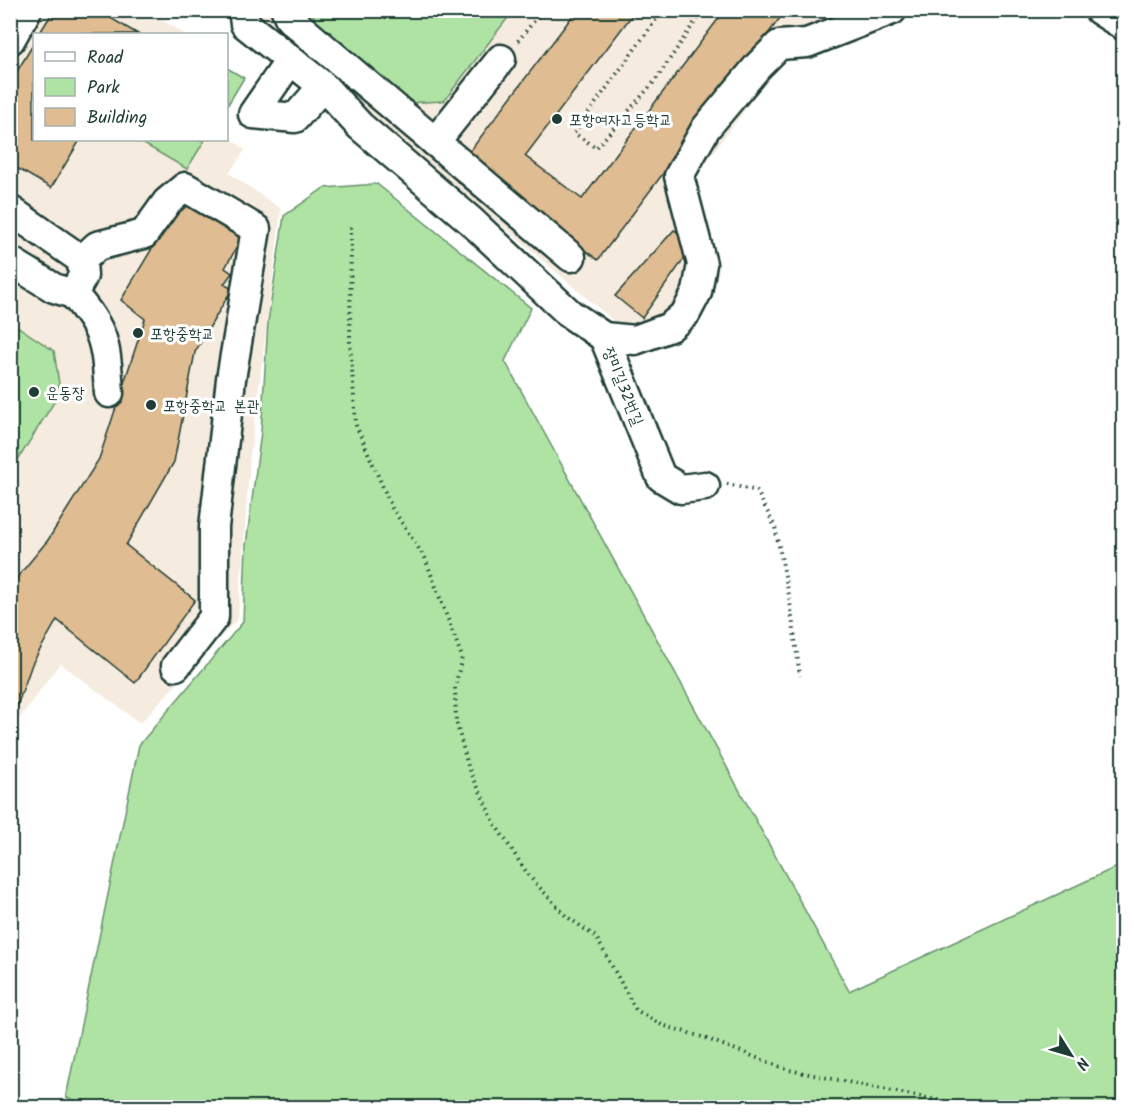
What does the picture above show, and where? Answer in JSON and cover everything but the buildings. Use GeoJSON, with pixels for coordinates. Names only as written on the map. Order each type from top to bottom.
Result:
{"type":"FeatureCollection","features":[{"type":"Feature","properties":{"kind":"street"},"geometry":{"type":"LineString","coordinates":[[10,40],[27,10]]}},
{"type":"Feature","properties":{"kind":"street"},"geometry":{"type":"LineString","coordinates":[[243,10],[245,24],[289,62],[323,86],[360,126],[471,221],[570,314],[604,337]]}},
{"type":"Feature","properties":{"kind":"street"},"geometry":{"type":"LineString","coordinates":[[286,10],[290,19],[571,257]]}},
{"type":"Feature","properties":{"kind":"street","name":"장미길32번길"},"geometry":{"type":"LineString","coordinates":[[705,486],[681,489],[661,477],[604,337],[634,340],[670,327],[686,314],[697,292],[702,264],[679,176],[706,128],[758,66],[779,45],[807,43],[892,10]]}},
{"type":"Feature","properties":{"kind":"street"},"geometry":{"type":"LineString","coordinates":[[1099,10],[1124,26]]}},
{"type":"Feature","properties":{"kind":"street"},"geometry":{"type":"LineString","coordinates":[[435,142],[501,59]]}},
{"type":"Feature","properties":{"kind":"street"},"geometry":{"type":"LineString","coordinates":[[289,62],[253,114],[295,118],[323,86]]}},
{"type":"Feature","properties":{"kind":"street"},"geometry":{"type":"LineString","coordinates":[[82,260],[97,246],[144,234],[167,202],[184,187],[256,229],[231,379],[214,527],[213,618],[176,666]]}},
{"type":"Feature","properties":{"kind":"street"},"geometry":{"type":"LineString","coordinates":[[10,210],[82,260]]}},
{"type":"Feature","properties":{"kind":"street"},"geometry":{"type":"LineString","coordinates":[[73,294],[83,276],[82,260]]}},
{"type":"Feature","properties":{"kind":"street"},"geometry":{"type":"LineString","coordinates":[[10,261],[54,288],[73,294],[89,312],[106,344],[109,393]]}},
{"type":"Feature","properties":{"kind":"path"},"geometry":{"type":"LineString","coordinates":[[501,59],[528,31],[543,10]]}},
{"type":"Feature","properties":{"kind":"path"},"geometry":{"type":"LineString","coordinates":[[663,10],[574,133],[596,148],[655,81],[703,10]]}},
{"type":"Feature","properties":{"kind":"path"},"geometry":{"type":"LineString","coordinates":[[351,227],[350,342],[356,425],[392,508],[425,558],[462,657],[455,687],[456,721],[468,766],[496,826],[529,876],[566,916],[596,937],[624,993],[636,1010],[662,1025],[702,1036],[789,1070],[976,1107]]}},
{"type":"Feature","properties":{"kind":"path"},"geometry":{"type":"LineString","coordinates":[[705,486],[731,484],[757,491],[775,527],[789,595],[800,676]]}},
{"type":"Feature","properties":{"kind":"shaded area","name":"포항여자고등학교"},"geometry":{"type":"Polygon","coordinates":[[[252,10],[870,11],[793,45],[683,193],[695,271],[657,333],[622,328],[251,12],[252,10]]]}},
{"type":"Feature","properties":{"kind":"shaded area","name":"포항중학교"},"geometry":{"type":"Polygon","coordinates":[[[43,11],[147,11],[183,33],[33,33],[33,141],[228,141],[228,136],[245,150],[229,173],[281,209],[250,457],[238,618],[140,723],[60,663],[11,730],[11,66],[43,11]]]}},
{"type":"Feature","properties":{"kind":"green space"},"geometry":{"type":"Polygon","coordinates":[[[312,11],[513,11],[444,101],[404,103],[317,26],[312,11]]]}},
{"type":"Feature","properties":{"kind":"green space"},"geometry":{"type":"Polygon","coordinates":[[[228,69],[244,78],[228,104],[228,69]]]}},
{"type":"Feature","properties":{"kind":"green space"},"geometry":{"type":"Polygon","coordinates":[[[139,141],[204,141],[187,169],[139,141]]]}},
{"type":"Feature","properties":{"kind":"green space"},"geometry":{"type":"Polygon","coordinates":[[[377,184],[531,308],[505,361],[849,991],[1123,864],[1123,1107],[93,1108],[66,1097],[139,745],[243,622],[246,545],[261,432],[268,322],[284,216],[324,188],[377,184]]]}},
{"type":"Feature","properties":{"kind":"green space","name":"운동장"},"geometry":{"type":"Polygon","coordinates":[[[11,322],[54,351],[59,384],[56,399],[11,471],[11,322]]]}},
{"type":"Feature","properties":{"kind":"place","name":"포항여자고등학교"},"geometry":{"type":"Point","coordinates":[557,119]}},
{"type":"Feature","properties":{"kind":"place","name":"포항중학교"},"geometry":{"type":"Point","coordinates":[138,333]}},
{"type":"Feature","properties":{"kind":"place","name":"운동장"},"geometry":{"type":"Point","coordinates":[34,392]}},
{"type":"Feature","properties":{"kind":"place","name":"포항중학교 본관"},"geometry":{"type":"Point","coordinates":[151,405]}}]}
